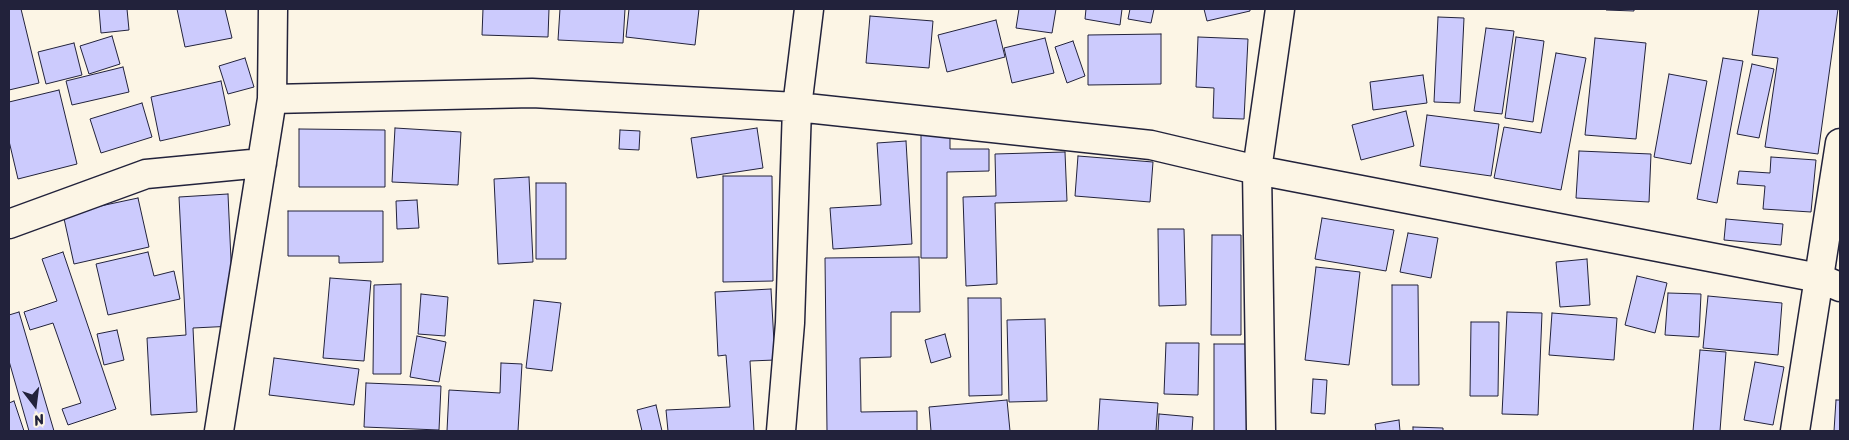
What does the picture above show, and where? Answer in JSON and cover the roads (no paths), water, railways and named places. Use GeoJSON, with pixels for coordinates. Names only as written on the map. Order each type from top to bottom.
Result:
{"type":"FeatureCollection","features":[{"type":"Feature","properties":{"kind":"street"},"geometry":{"type":"LineString","coordinates":[[219,431],[272,99],[273,9]]}},
{"type":"Feature","properties":{"kind":"street"},"geometry":{"type":"LineString","coordinates":[[781,431],[790,322],[797,106],[809,9]]}},
{"type":"Feature","properties":{"kind":"street"},"geometry":{"type":"LineString","coordinates":[[1261,431],[1257,170],[1280,9]]}},
{"type":"Feature","properties":{"kind":"street"},"geometry":{"type":"LineString","coordinates":[[272,99],[532,94],[797,106],[1151,145],[1257,170],[1830,282]]}},
{"type":"Feature","properties":{"kind":"street"},"geometry":{"type":"LineString","coordinates":[[1795,431],[1830,282],[1840,143]]}},
{"type":"Feature","properties":{"kind":"street"},"geometry":{"type":"LineString","coordinates":[[9,224],[146,174],[262,163]]}}]}
